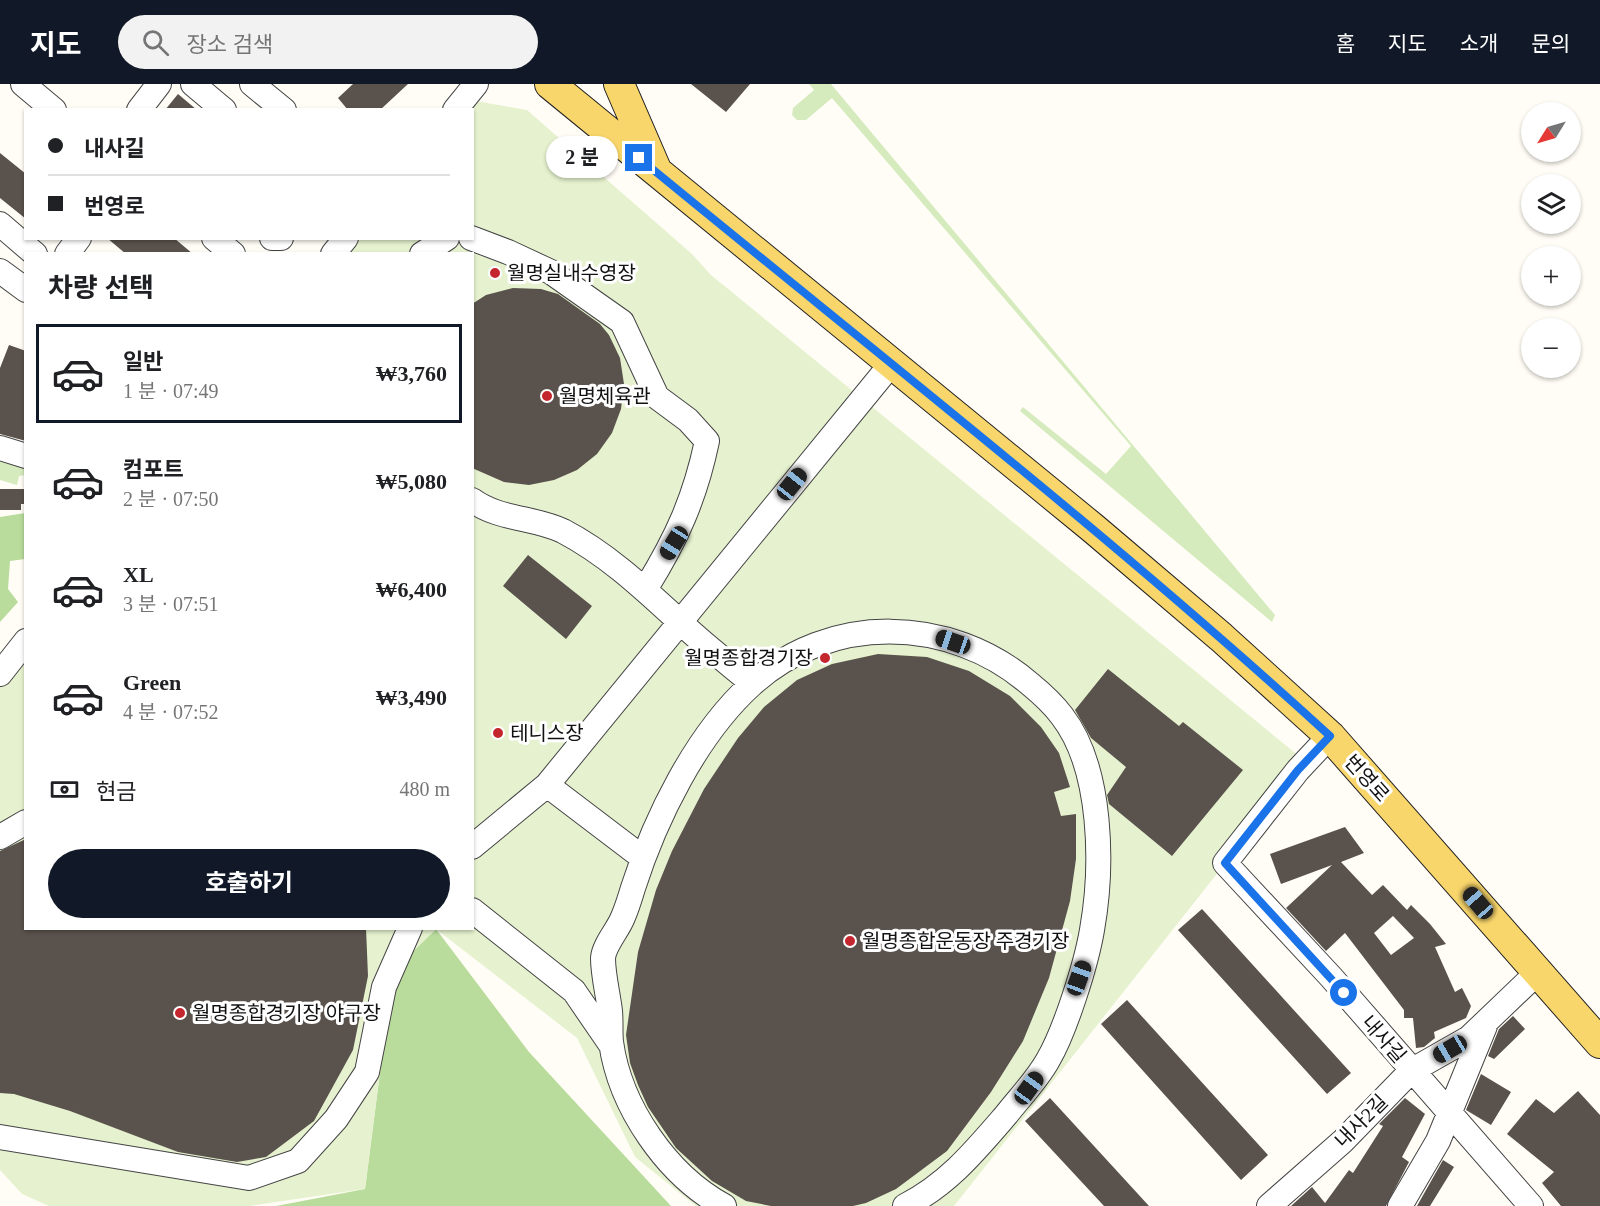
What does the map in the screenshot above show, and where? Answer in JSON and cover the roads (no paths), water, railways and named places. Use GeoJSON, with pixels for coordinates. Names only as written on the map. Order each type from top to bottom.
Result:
{"type":"FeatureCollection","features":[{"type":"Feature","properties":{"kind":"main road","name":"번영로"},"geometry":{"type":"LineString","coordinates":[[550,84],[1203,621],[1330,736],[1600,1043]]}},
{"type":"Feature","properties":{"kind":"main road"},"geometry":{"type":"LineString","coordinates":[[620,84],[657,173]]}},
{"type":"Feature","properties":{"kind":"street"},"geometry":{"type":"LineString","coordinates":[[22,84],[52,108]]}},
{"type":"Feature","properties":{"kind":"street"},"geometry":{"type":"LineString","coordinates":[[141,108],[159,84]]}},
{"type":"Feature","properties":{"kind":"street"},"geometry":{"type":"LineString","coordinates":[[193,84],[222,108]]}},
{"type":"Feature","properties":{"kind":"street"},"geometry":{"type":"LineString","coordinates":[[252,84],[282,108]]}},
{"type":"Feature","properties":{"kind":"street"},"geometry":{"type":"LineString","coordinates":[[457,108],[476,84]]}},
{"type":"Feature","properties":{"kind":"street"},"geometry":{"type":"LineString","coordinates":[[0,224],[33,252]]}},
{"type":"Feature","properties":{"kind":"street"},"geometry":{"type":"LineString","coordinates":[[474,239],[551,272],[622,322],[657,396],[688,420],[707,441],[698,482],[674,543],[646,588]]}},
{"type":"Feature","properties":{"kind":"street"},"geometry":{"type":"LineString","coordinates":[[216,240],[231,252]]}},
{"type":"Feature","properties":{"kind":"street"},"geometry":{"type":"LineString","coordinates":[[335,252],[344,240]]}},
{"type":"Feature","properties":{"kind":"street"},"geometry":{"type":"LineString","coordinates":[[425,252],[444,240]]}},
{"type":"Feature","properties":{"kind":"street"},"geometry":{"type":"LineString","coordinates":[[0,271],[24,289]]}},
{"type":"Feature","properties":{"kind":"street"},"geometry":{"type":"LineString","coordinates":[[474,845],[547,785],[892,363]]}},
{"type":"Feature","properties":{"kind":"street"},"geometry":{"type":"LineString","coordinates":[[0,448],[24,455]]}},
{"type":"Feature","properties":{"kind":"street"},"geometry":{"type":"LineString","coordinates":[[474,501],[502,515],[561,531],[646,588],[680,621],[752,683]]}},
{"type":"Feature","properties":{"kind":"street"},"geometry":{"type":"LineString","coordinates":[[724,1206],[684,1176],[656,1150],[630,1103],[611,1045],[603,955],[623,918],[643,858],[669,800],[698,751],[752,683],[820,643],[855,634],[909,630],[937,636],[996,659],[1043,695],[1064,717],[1078,745],[1088,774],[1094,804],[1098,863],[1092,928],[1086,958],[1049,1059],[1029,1088],[953,1176],[905,1206]]}},
{"type":"Feature","properties":{"kind":"street"},"geometry":{"type":"LineString","coordinates":[[0,674],[24,644]]}},
{"type":"Feature","properties":{"kind":"street","name":"내사길"},"geometry":{"type":"LineString","coordinates":[[1330,736],[1298,770],[1225,863],[1331,977],[1447,1113],[1531,1206]]}},
{"type":"Feature","properties":{"kind":"street"},"geometry":{"type":"LineString","coordinates":[[547,785],[643,858]]}},
{"type":"Feature","properties":{"kind":"street"},"geometry":{"type":"LineString","coordinates":[[0,837],[24,823]]}},
{"type":"Feature","properties":{"kind":"street"},"geometry":{"type":"LineString","coordinates":[[474,912],[574,992],[611,1045]]}},
{"type":"Feature","properties":{"kind":"street"},"geometry":{"type":"LineString","coordinates":[[0,1137],[249,1178],[298,1161],[336,1119],[367,1072],[384,987],[409,930]]}},
{"type":"Feature","properties":{"kind":"street","name":"내사2길"},"geometry":{"type":"LineString","coordinates":[[1269,1206],[1342,1141],[1411,1071],[1469,1038],[1538,972]]}},
{"type":"Feature","properties":{"kind":"street"},"geometry":{"type":"LineString","coordinates":[[1400,1206],[1438,1141],[1447,1113],[1487,1021]]}},
{"type":"Feature","properties":{"kind":"place","name":"월명실내수영장"},"geometry":{"type":"Point","coordinates":[495,273]}},
{"type":"Feature","properties":{"kind":"place","name":"월명체육관"},"geometry":{"type":"Point","coordinates":[547,396]}},
{"type":"Feature","properties":{"kind":"place","name":"월명종합경기장"},"geometry":{"type":"Point","coordinates":[825,658]}},
{"type":"Feature","properties":{"kind":"place","name":"테니스장"},"geometry":{"type":"Point","coordinates":[498,733]}},
{"type":"Feature","properties":{"kind":"place","name":"월명종합운동장 주경기장"},"geometry":{"type":"Point","coordinates":[850,941]}},
{"type":"Feature","properties":{"kind":"place","name":"월명종합경기장 야구장"},"geometry":{"type":"Point","coordinates":[180,1013]}}]}
